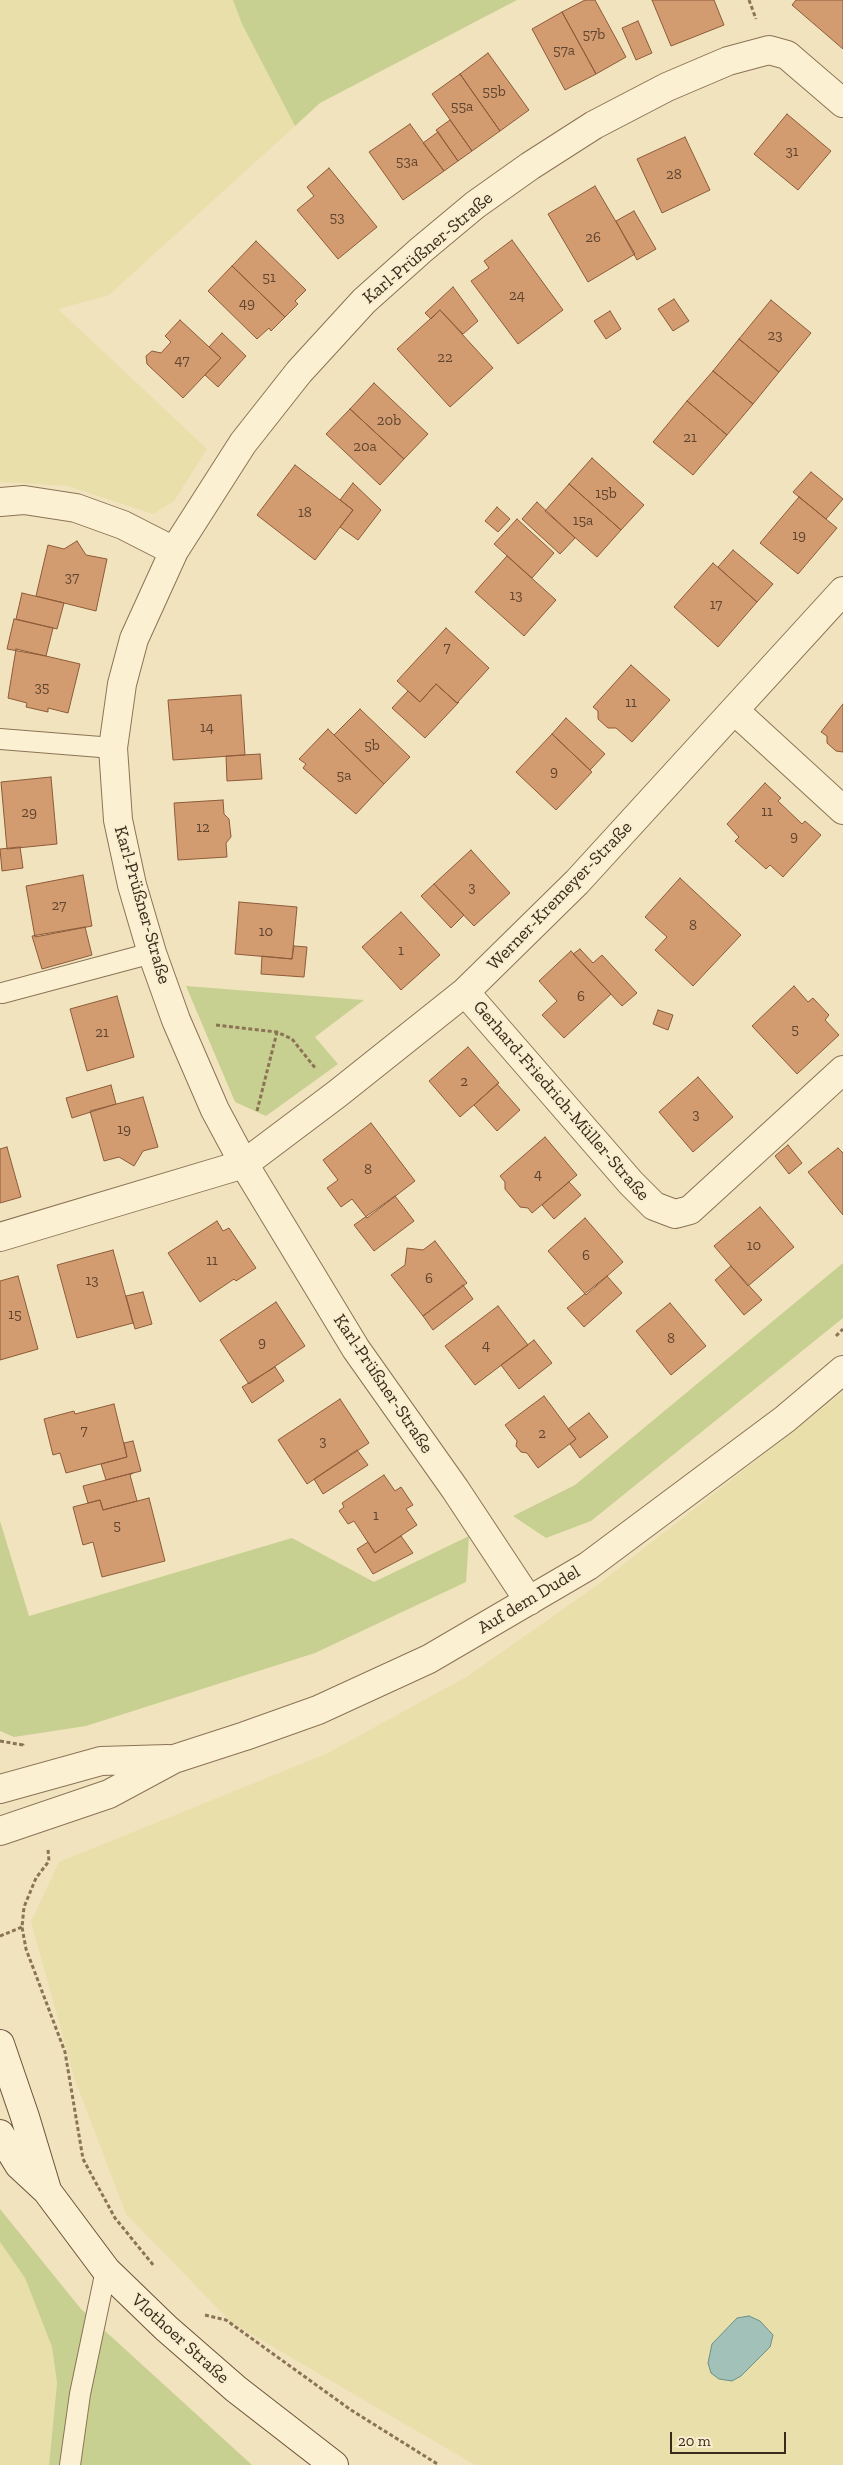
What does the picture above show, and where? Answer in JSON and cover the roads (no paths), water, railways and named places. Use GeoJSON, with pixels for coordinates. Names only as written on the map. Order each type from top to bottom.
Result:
{"type":"FeatureCollection","features":[{"type":"Feature","properties":{"kind":"street","name":"Karl-Prüßner-Straße"},"geometry":{"type":"LineString","coordinates":[[529,1600],[455,1489],[356,1350],[244,1164],[215,1110],[176,1020],[152,953],[132,885],[118,820],[113,748],[122,684],[134,639],[174,551],[243,443],[299,372],[364,301],[421,250],[476,205],[530,166],[594,125],[667,87],[728,61],[769,50],[787,55],[843,103]]}},
{"type":"Feature","properties":{"kind":"street"},"geometry":{"type":"LineString","coordinates":[[0,502],[24,500],[76,508],[123,525],[174,551]]}},
{"type":"Feature","properties":{"kind":"street","name":"Werner-Kremeyer-Straße"},"geometry":{"type":"LineString","coordinates":[[244,1164],[337,1094],[465,992],[577,882],[843,591]]}},
{"type":"Feature","properties":{"kind":"street"},"geometry":{"type":"LineString","coordinates":[[735,711],[843,810]]}},
{"type":"Feature","properties":{"kind":"street","name":"Gerhard-Friedrich-Müller-Straße"},"geometry":{"type":"LineString","coordinates":[[465,992],[631,1183],[654,1206],[675,1214],[690,1210],[843,1070]]}},
{"type":"Feature","properties":{"kind":"street"},"geometry":{"type":"LineString","coordinates":[[0,1237],[244,1164]]}},
{"type":"Feature","properties":{"kind":"street","name":"Auf dem Dudel"},"geometry":{"type":"LineString","coordinates":[[0,1831],[109,1794],[174,1759],[318,1710],[429,1659],[588,1566],[785,1419],[843,1370]]}},
{"type":"Feature","properties":{"kind":"street","name":"Auf dem Dudel"},"geometry":{"type":"LineString","coordinates":[[0,1789],[101,1761],[174,1759]]}},
{"type":"Feature","properties":{"kind":"street","name":"Vlothoer Straße"},"geometry":{"type":"LineString","coordinates":[[0,2044],[25,2117],[47,2191]]}},
{"type":"Feature","properties":{"kind":"street","name":"Vlothoer Straße"},"geometry":{"type":"LineString","coordinates":[[0,2134],[19,2165],[47,2191],[106,2270],[166,2328],[236,2389],[334,2465]]}},
{"type":"Feature","properties":{"kind":"lane"},"geometry":{"type":"LineString","coordinates":[[0,739],[113,748]]}},
{"type":"Feature","properties":{"kind":"lane"},"geometry":{"type":"LineString","coordinates":[[2,993],[152,953]]}},
{"type":"Feature","properties":{"kind":"lane"},"geometry":{"type":"LineString","coordinates":[[70,2465],[80,2394],[106,2270]]}},
{"type":"Feature","properties":{"kind":"water"},"geometry":{"type":"Polygon","coordinates":[[[749,2316],[760,2321],[773,2335],[770,2347],[741,2376],[732,2381],[719,2379],[711,2373],[708,2363],[712,2344],[737,2318],[749,2316]]]}}]}
